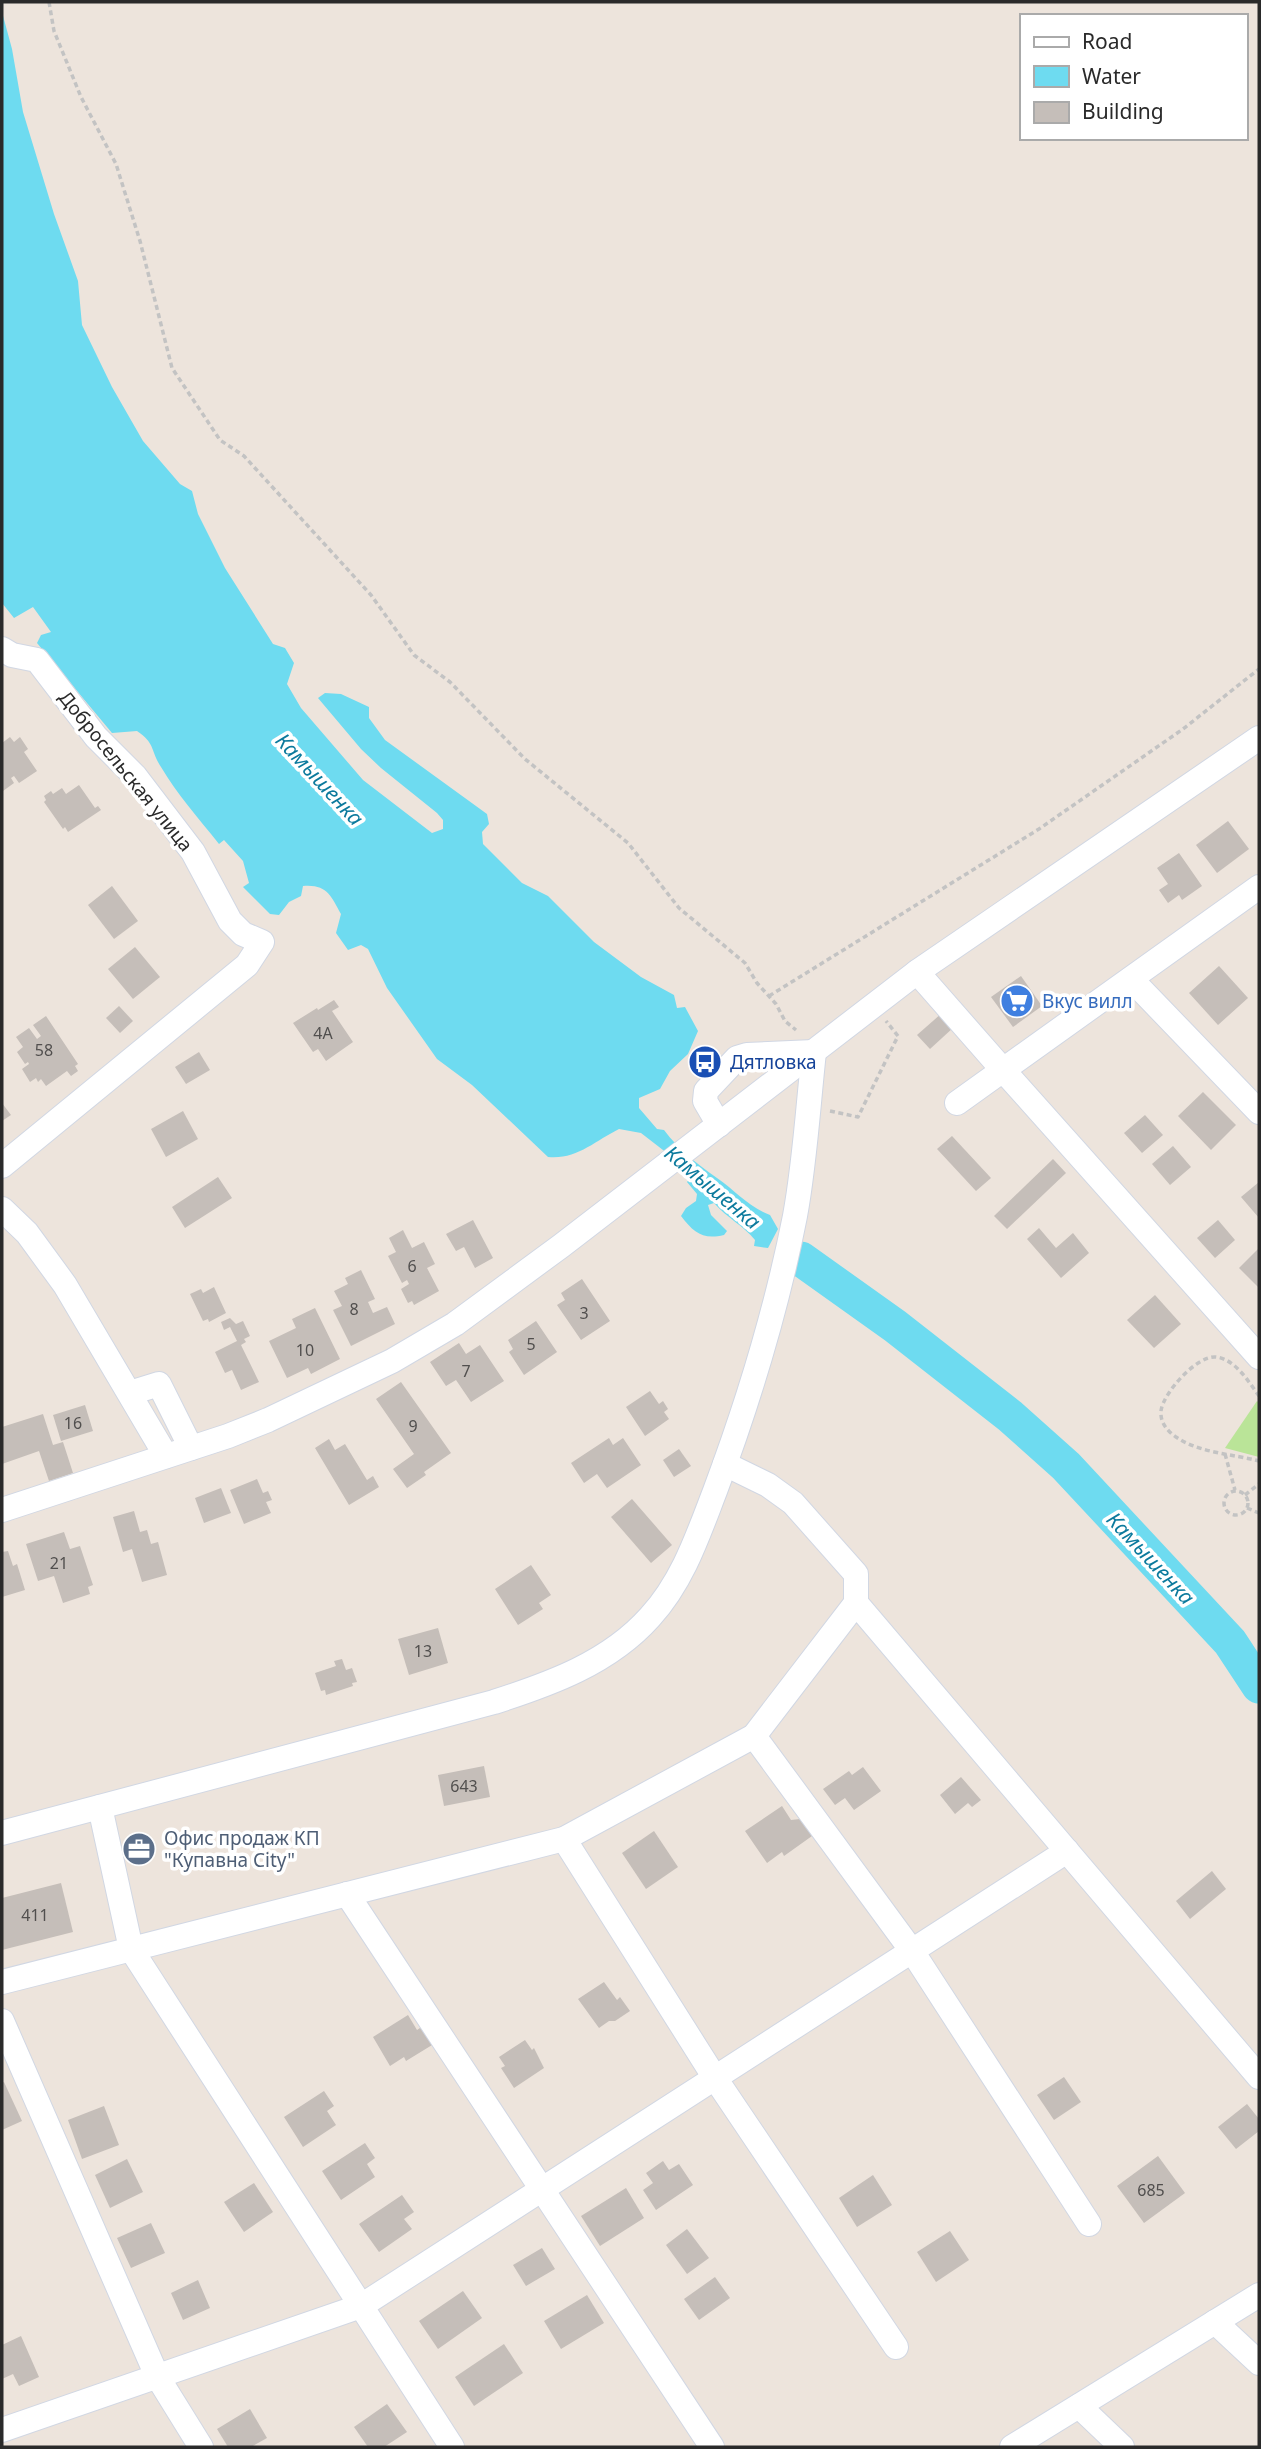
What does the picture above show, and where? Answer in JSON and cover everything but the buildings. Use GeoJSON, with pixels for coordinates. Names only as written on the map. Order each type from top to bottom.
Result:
{"type":"FeatureCollection","features":[{"type":"Feature","properties":{"kind":"street","name":"Добросельская улица"},"geometry":{"type":"LineString","coordinates":[[2,649],[12,655],[37,660],[96,737],[135,776],[193,852],[230,921],[243,934],[262,942],[247,965],[2,1166]]}},
{"type":"Feature","properties":{"kind":"street"},"geometry":{"type":"LineString","coordinates":[[2,1510],[268,1420],[359,1378],[413,1349],[486,1302],[719,1125],[807,1043],[917,972],[1259,738]]}},
{"type":"Feature","properties":{"kind":"street"},"geometry":{"type":"LineString","coordinates":[[957,1103],[1257,893]]}},
{"type":"Feature","properties":{"kind":"street"},"geometry":{"type":"LineString","coordinates":[[917,972],[1259,1357]]}},
{"type":"Feature","properties":{"kind":"street"},"geometry":{"type":"LineString","coordinates":[[1131,979],[1259,1112]]}},
{"type":"Feature","properties":{"kind":"street"},"geometry":{"type":"LineString","coordinates":[[719,1125],[705,1101],[706,1091],[737,1058],[807,1043]]}},
{"type":"Feature","properties":{"kind":"street"},"geometry":{"type":"LineString","coordinates":[[2,1833],[494,1702],[563,1678],[591,1663],[634,1633],[665,1600],[679,1577],[725,1464],[755,1368],[795,1215],[807,1043]]}},
{"type":"Feature","properties":{"kind":"street"},"geometry":{"type":"LineString","coordinates":[[2,1209],[27,1233],[65,1285],[166,1456]]}},
{"type":"Feature","properties":{"kind":"street"},"geometry":{"type":"LineString","coordinates":[[130,1394],[159,1384],[191,1448]]}},
{"type":"Feature","properties":{"kind":"street"},"geometry":{"type":"LineString","coordinates":[[2,1982],[564,1839],[754,1736],[856,1603],[856,1574],[793,1503],[768,1485],[725,1464]]}},
{"type":"Feature","properties":{"kind":"street"},"geometry":{"type":"LineString","coordinates":[[856,1603],[1259,2077]]}},
{"type":"Feature","properties":{"kind":"street"},"geometry":{"type":"LineString","coordinates":[[754,1736],[912,1951],[1089,2224]]}},
{"type":"Feature","properties":{"kind":"street"},"geometry":{"type":"LineString","coordinates":[[100,1807],[131,1949],[452,2447]]}},
{"type":"Feature","properties":{"kind":"street"},"geometry":{"type":"LineString","coordinates":[[564,1839],[715,2078],[896,2347]]}},
{"type":"Feature","properties":{"kind":"street"},"geometry":{"type":"LineString","coordinates":[[2,2430],[361,2305],[1068,1851]]}},
{"type":"Feature","properties":{"kind":"street"},"geometry":{"type":"LineString","coordinates":[[346,1894],[712,2447]]}},
{"type":"Feature","properties":{"kind":"street"},"geometry":{"type":"LineString","coordinates":[[2,2021],[157,2376],[201,2447]]}},
{"type":"Feature","properties":{"kind":"street"},"geometry":{"type":"LineString","coordinates":[[1012,2447],[1259,2295]]}},
{"type":"Feature","properties":{"kind":"street"},"geometry":{"type":"LineString","coordinates":[[1215,2322],[1259,2363]]}},
{"type":"Feature","properties":{"kind":"street"},"geometry":{"type":"LineString","coordinates":[[1079,2406],[1122,2447]]}},
{"type":"Feature","properties":{"kind":"path"},"geometry":{"type":"LineString","coordinates":[[50,2],[54,32],[81,97],[116,164],[140,241],[172,368],[220,440],[244,456],[362,585],[414,655],[450,682],[525,759],[628,843],[679,908],[745,963],[757,983],[776,1004],[785,1021],[807,1043]]}},
{"type":"Feature","properties":{"kind":"path"},"geometry":{"type":"LineString","coordinates":[[769,996],[1039,830],[1183,729],[1259,669]]}},
{"type":"Feature","properties":{"kind":"path"},"geometry":{"type":"LineString","coordinates":[[828,1122],[830,1110],[858,1117],[898,1036],[885,1020]]}},
{"type":"Feature","properties":{"kind":"path"},"geometry":{"type":"LineString","coordinates":[[1259,1395],[1229,1362],[1217,1357],[1207,1357],[1193,1364],[1163,1404],[1161,1412],[1163,1424],[1177,1438],[1198,1447],[1259,1461]]}},
{"type":"Feature","properties":{"kind":"path"},"geometry":{"type":"LineString","coordinates":[[1225,1454],[1235,1490],[1248,1498],[1247,1508],[1237,1515],[1229,1513],[1224,1500],[1228,1493],[1235,1490]]}},
{"type":"Feature","properties":{"kind":"path"},"geometry":{"type":"LineString","coordinates":[[1245,1495],[1259,1484]]}},
{"type":"Feature","properties":{"kind":"path"},"geometry":{"type":"LineString","coordinates":[[1247,1508],[1259,1513]]}},
{"type":"Feature","properties":{"kind":"green space"},"geometry":{"type":"Polygon","coordinates":[[[1257,1401],[1259,1457],[1225,1448],[1257,1401]]]}},
{"type":"Feature","properties":{"kind":"water"},"geometry":{"type":"Polygon","coordinates":[[[2,12],[12,49],[23,112],[78,281],[82,325],[112,387],[143,441],[180,484],[192,491],[198,514],[225,568],[273,644],[285,648],[294,663],[287,684],[301,708],[363,780],[432,833],[443,829],[443,820],[437,813],[361,749],[318,698],[325,693],[341,694],[369,707],[369,718],[385,740],[487,814],[489,824],[482,832],[483,844],[522,883],[548,896],[594,942],[641,977],[674,995],[677,1008],[685,1007],[698,1031],[688,1054],[670,1071],[660,1089],[639,1098],[639,1108],[657,1129],[664,1130],[695,1161],[748,1203],[770,1215],[778,1229],[768,1248],[754,1246],[755,1240],[751,1235],[714,1203],[708,1205],[711,1215],[727,1231],[724,1235],[705,1236],[690,1227],[681,1216],[686,1208],[696,1201],[697,1194],[687,1182],[694,1174],[641,1133],[619,1129],[576,1153],[548,1157],[472,1085],[437,1059],[387,988],[368,949],[361,945],[348,950],[336,933],[341,914],[327,892],[318,887],[303,886],[301,896],[289,902],[279,915],[270,914],[243,887],[249,883],[243,861],[224,840],[219,844],[188,806],[161,767],[147,740],[137,731],[112,733],[37,643],[41,635],[51,632],[33,607],[14,618],[2,603],[2,12]]]}},
{"type":"Feature","properties":{"kind":"waterway","name":"Камышенка"},"geometry":{"type":"LineString","coordinates":[[801,1259],[895,1326],[1010,1416],[1066,1466],[1230,1642],[1259,1686]]}},
{"type":"Feature","properties":{"kind":"place","name":"Вкус вилл"},"geometry":{"type":"Point","coordinates":[1017,1001]}},
{"type":"Feature","properties":{"kind":"place","name":"Дятловка"},"geometry":{"type":"Point","coordinates":[705,1062]}},
{"type":"Feature","properties":{"kind":"place","name":"Офис продаж КП \"Купавна City\""},"geometry":{"type":"Point","coordinates":[139,1849]}}]}
